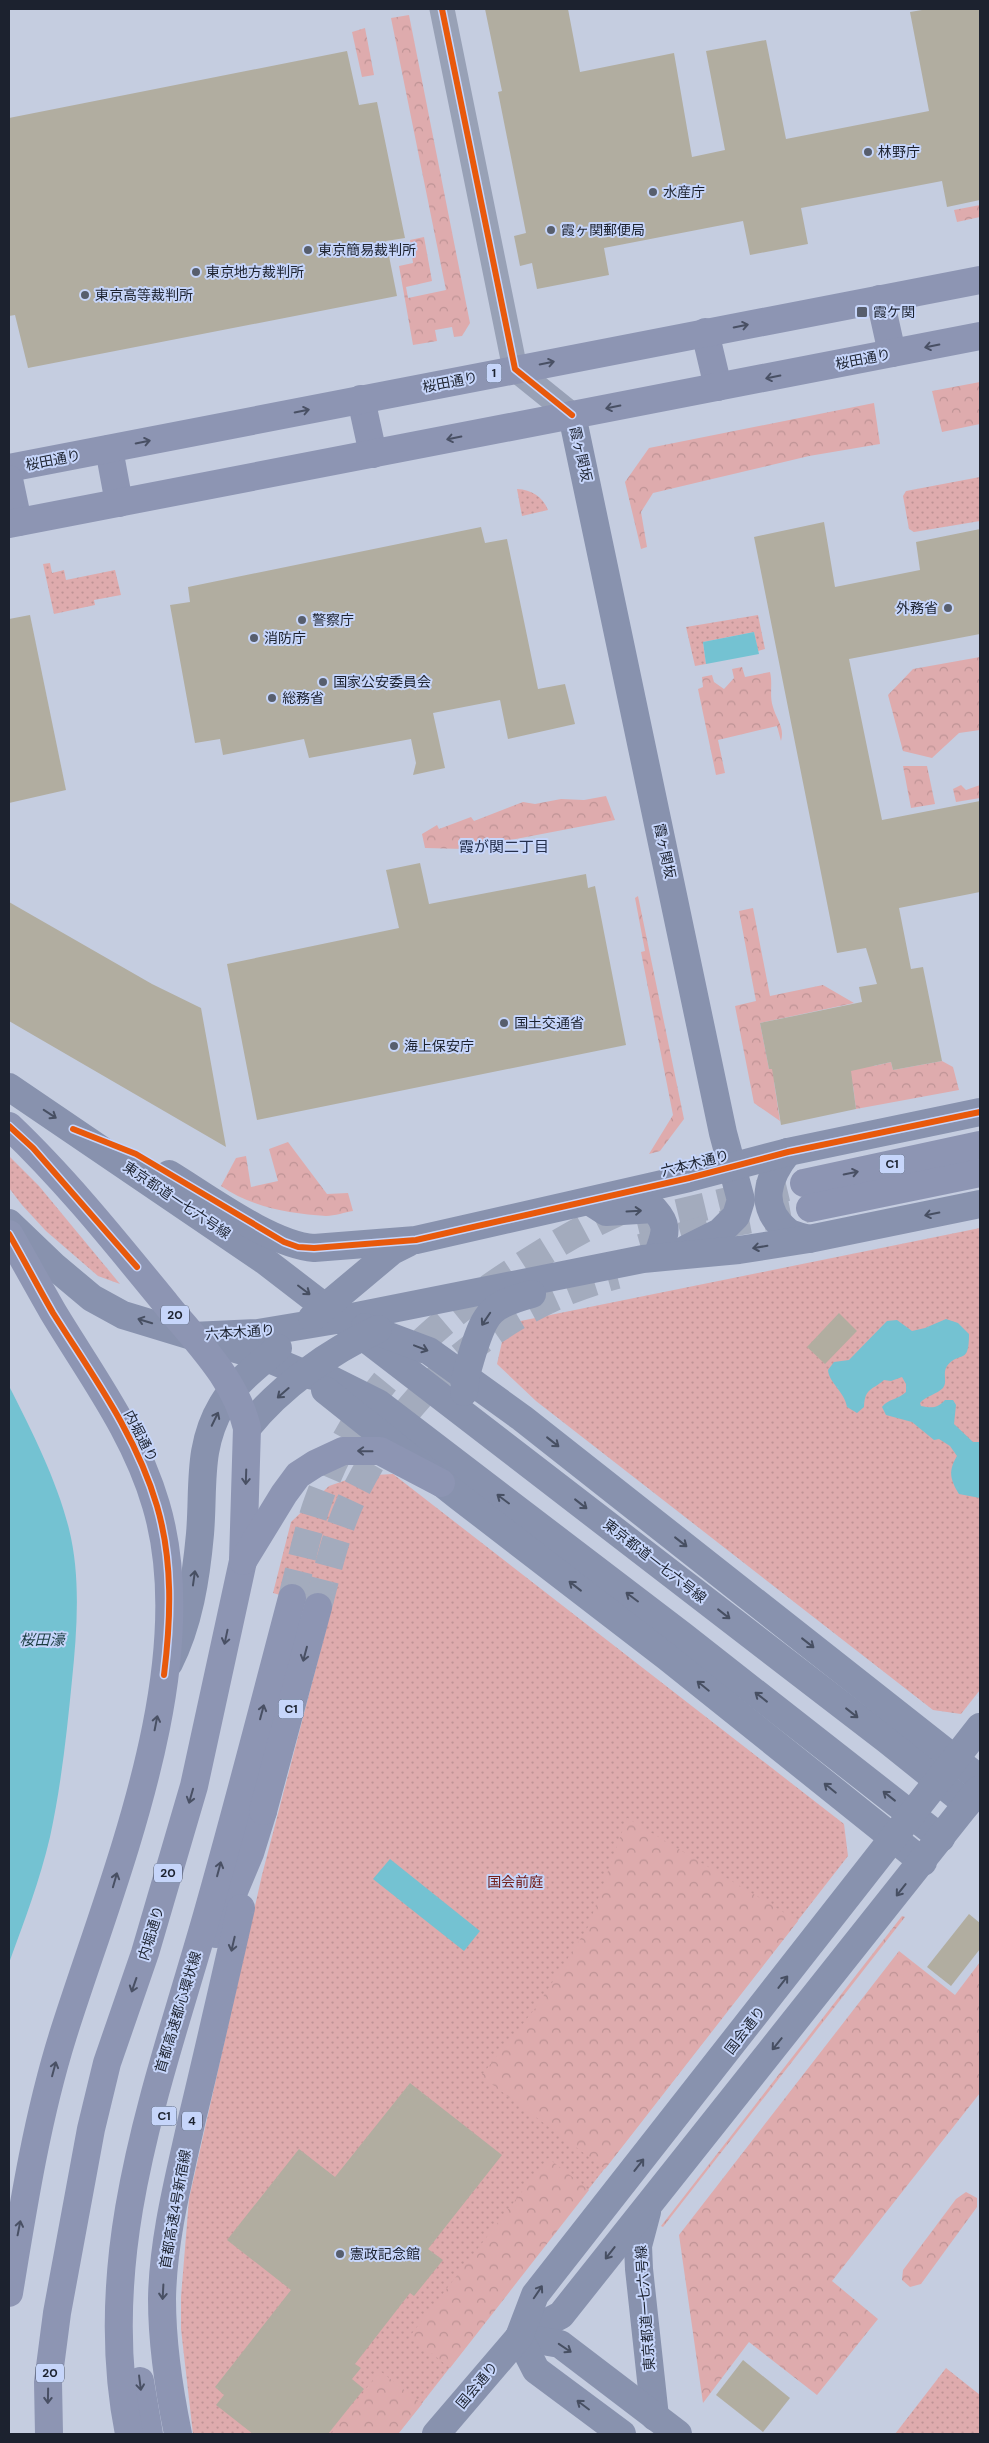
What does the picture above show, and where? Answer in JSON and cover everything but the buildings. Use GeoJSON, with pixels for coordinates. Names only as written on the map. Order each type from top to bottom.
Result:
{"type":"FeatureCollection","features":[{"type":"Feature","properties":{"kind":"highway","name":"桜田通り"},"geometry":{"type":"LineString","coordinates":[[9,468],[980,280]]}},
{"type":"Feature","properties":{"kind":"highway"},"geometry":{"type":"LineString","coordinates":[[880,299],[892,354]]}},
{"type":"Feature","properties":{"kind":"highway"},"geometry":{"type":"LineString","coordinates":[[705,332],[718,387]]}},
{"type":"Feature","properties":{"kind":"highway","name":"桜田通り"},"geometry":{"type":"LineString","coordinates":[[13,523],[980,336]]}},
{"type":"Feature","properties":{"kind":"highway"},"geometry":{"type":"LineString","coordinates":[[361,399],[373,454]]}},
{"type":"Feature","properties":{"kind":"highway"},"geometry":{"type":"LineString","coordinates":[[109,449],[119,503]]}},
{"type":"Feature","properties":{"kind":"highway"},"geometry":{"type":"LineString","coordinates":[[9,479],[13,523]]}},
{"type":"Feature","properties":{"kind":"highway","name":"内堀通り"},"geometry":{"type":"LineString","coordinates":[[9,1126],[46,1163],[137,1268],[192,1336],[232,1390],[242,1408],[248,1428],[243,1561],[194,1786],[145,1953],[107,2063],[91,2129],[57,2313],[48,2382],[49,2434]]}},
{"type":"Feature","properties":{"kind":"highway","name":"C1"},"geometry":{"type":"LineString","coordinates":[[980,1145],[807,1195],[980,1173]]}},
{"type":"Feature","properties":{"kind":"highway","name":"内堀通り"},"geometry":{"type":"LineString","coordinates":[[9,1234],[53,1313],[139,1456],[149,1481],[165,1543],[169,1586],[168,1640],[164,1675],[146,1772],[101,1927],[63,2036],[42,2115],[9,2293]]}},
{"type":"Feature","properties":{"kind":"highway"},"geometry":{"type":"LineString","coordinates":[[243,1561],[284,1494],[298,1475],[315,1464],[343,1451],[380,1451],[441,1483]]}},
{"type":"Feature","properties":{"kind":"highway","name":"首都高速都心環状線"},"geometry":{"type":"LineString","coordinates":[[129,2434],[119,2371],[118,2331],[122,2254],[140,2148],[168,2044],[207,1916],[292,1598]]}},
{"type":"Feature","properties":{"kind":"highway","name":"首都高速都心環状線"},"geometry":{"type":"LineString","coordinates":[[149,2434],[143,2406],[135,2320],[135,2278],[147,2193],[181,2037],[192,1996],[240,1879],[264,1811],[318,1607]]}},
{"type":"Feature","properties":{"kind":"highway","name":"首都高速4号新宿線"},"geometry":{"type":"LineString","coordinates":[[178,2434],[168,2381],[164,2339],[162,2299],[165,2260],[181,2170],[264,1811]]}},
{"type":"Feature","properties":{"kind":"main road","name":"霞ヶ関坂"},"geometry":{"type":"LineString","coordinates":[[572,415],[731,1166],[741,1200],[736,1216],[720,1232],[659,1256]]}},
{"type":"Feature","properties":{"kind":"main road","name":"東京都道一七六号線"},"geometry":{"type":"LineString","coordinates":[[9,1087],[265,1261],[334,1313],[361,1337],[473,1420],[938,1782],[974,1796]]}},
{"type":"Feature","properties":{"kind":"main road","name":"六本木通り"},"geometry":{"type":"LineString","coordinates":[[416,1240],[788,1152],[980,1112]]}},
{"type":"Feature","properties":{"kind":"main road"},"geometry":{"type":"LineString","coordinates":[[73,1129],[136,1154],[266,1233],[298,1247],[314,1248],[416,1240]]}},
{"type":"Feature","properties":{"kind":"main road"},"geometry":{"type":"LineString","coordinates":[[788,1152],[776,1166],[767,1191],[772,1209],[798,1235]]}},
{"type":"Feature","properties":{"kind":"main road"},"geometry":{"type":"LineString","coordinates":[[731,1166],[743,1199],[750,1208],[770,1225],[798,1235]]}},
{"type":"Feature","properties":{"kind":"main road"},"geometry":{"type":"LineString","coordinates":[[589,1200],[606,1212],[654,1209],[663,1220],[666,1229],[659,1256]]}},
{"type":"Feature","properties":{"kind":"main road"},"geometry":{"type":"LineString","coordinates":[[164,1675],[177,1648],[191,1599],[200,1534],[203,1452],[207,1436],[223,1403],[232,1390],[305,1325],[334,1313],[445,1298],[659,1256],[739,1250],[798,1235],[980,1204]]}},
{"type":"Feature","properties":{"kind":"main road","name":"六本木通り"},"geometry":{"type":"LineString","coordinates":[[9,1223],[54,1267],[92,1298],[123,1315],[192,1336],[258,1332],[305,1325]]}},
{"type":"Feature","properties":{"kind":"main road"},"geometry":{"type":"LineString","coordinates":[[334,1313],[365,1274],[392,1251],[416,1240]]}},
{"type":"Feature","properties":{"kind":"main road"},"geometry":{"type":"LineString","coordinates":[[473,1420],[464,1398],[465,1376],[481,1325],[492,1310],[510,1300],[659,1256]]}},
{"type":"Feature","properties":{"kind":"main road"},"geometry":{"type":"LineString","coordinates":[[248,1428],[258,1414],[305,1374],[361,1337],[445,1298]]}},
{"type":"Feature","properties":{"kind":"main road"},"geometry":{"type":"LineString","coordinates":[[192,1336],[267,1358],[305,1374],[332,1380],[378,1403],[941,1838]]}},
{"type":"Feature","properties":{"kind":"main road"},"geometry":{"type":"LineString","coordinates":[[361,1337],[355,1370],[378,1403]]}},
{"type":"Feature","properties":{"kind":"main road","name":"東京都道一七六号線"},"geometry":{"type":"LineString","coordinates":[[361,1337],[429,1351],[465,1376],[530,1424],[980,1779]]}},
{"type":"Feature","properties":{"kind":"main road"},"geometry":{"type":"LineString","coordinates":[[305,1374],[366,1420],[441,1483],[667,1657],[922,1862]]}},
{"type":"Feature","properties":{"kind":"main road","name":"国会通り"},"geometry":{"type":"LineString","coordinates":[[436,2434],[519,2336],[535,2295],[913,1815],[980,1727]]}},
{"type":"Feature","properties":{"kind":"main road","name":"国会通り"},"geometry":{"type":"LineString","coordinates":[[519,2336],[561,2315],[974,1796]]}},
{"type":"Feature","properties":{"kind":"main road","name":"東京都道一七六号線"},"geometry":{"type":"LineString","coordinates":[[651,2201],[638,2246],[655,2417]]}},
{"type":"Feature","properties":{"kind":"main road"},"geometry":{"type":"LineString","coordinates":[[519,2336],[560,2344],[678,2434]]}},
{"type":"Feature","properties":{"kind":"main road"},"geometry":{"type":"LineString","coordinates":[[519,2336],[536,2370],[622,2434]]}},
{"type":"Feature","properties":{"kind":"street"},"geometry":{"type":"LineString","coordinates":[[442,9],[515,369],[572,415]]}},
{"type":"Feature","properties":{"kind":"green space"},"geometry":{"type":"Polygon","coordinates":[[[409,15],[470,323],[462,336],[454,337],[452,327],[435,330],[437,341],[413,345],[399,266],[413,263],[410,240],[424,237],[432,281],[406,287],[408,298],[446,290],[391,18],[409,15]]]}},
{"type":"Feature","properties":{"kind":"green space"},"geometry":{"type":"Polygon","coordinates":[[[365,28],[374,75],[362,77],[352,32],[365,28]]]}},
{"type":"Feature","properties":{"kind":"green space"},"geometry":{"type":"Polygon","coordinates":[[[980,205],[980,217],[957,222],[954,210],[980,205]]]}},
{"type":"Feature","properties":{"kind":"green space"},"geometry":{"type":"Polygon","coordinates":[[[980,382],[980,424],[942,432],[932,391],[980,382]]]}},
{"type":"Feature","properties":{"kind":"green space"},"geometry":{"type":"Polygon","coordinates":[[[874,403],[880,444],[809,456],[653,493],[641,512],[647,547],[641,549],[625,482],[649,448],[874,403]]]}},
{"type":"Feature","properties":{"kind":"green space"},"geometry":{"type":"Polygon","coordinates":[[[980,477],[980,521],[914,532],[909,529],[903,496],[906,491],[980,477]]]}},
{"type":"Feature","properties":{"kind":"green space"},"geometry":{"type":"Polygon","coordinates":[[[517,489],[540,497],[548,510],[522,516],[517,489]]]}},
{"type":"Feature","properties":{"kind":"green space"},"geometry":{"type":"Polygon","coordinates":[[[50,563],[52,573],[64,570],[66,580],[115,570],[121,595],[94,600],[95,605],[54,614],[43,564],[50,563]]]}},
{"type":"Feature","properties":{"kind":"green space"},"geometry":{"type":"Polygon","coordinates":[[[758,615],[765,649],[758,651],[754,632],[703,642],[706,664],[695,666],[686,627],[758,615]]]}},
{"type":"Feature","properties":{"kind":"green space"},"geometry":{"type":"Polygon","coordinates":[[[980,657],[980,730],[959,733],[932,758],[903,751],[888,695],[913,669],[980,657]]]}},
{"type":"Feature","properties":{"kind":"green space"},"geometry":{"type":"Polygon","coordinates":[[[742,667],[745,677],[770,672],[772,703],[782,731],[781,741],[777,726],[718,740],[725,773],[716,775],[698,689],[703,687],[702,677],[712,675],[714,682],[724,689],[734,678],[732,669],[742,667]]]}},
{"type":"Feature","properties":{"kind":"green space"},"geometry":{"type":"Polygon","coordinates":[[[903,766],[927,766],[935,804],[911,808],[903,766]]]}},
{"type":"Feature","properties":{"kind":"green space"},"geometry":{"type":"Polygon","coordinates":[[[961,785],[966,790],[980,785],[980,798],[956,802],[953,789],[961,785]]]}},
{"type":"Feature","properties":{"kind":"green space"},"geometry":{"type":"Polygon","coordinates":[[[606,796],[615,820],[464,849],[425,848],[422,834],[437,825],[439,829],[471,817],[474,821],[523,802],[535,804],[561,799],[584,800],[606,796]]]}},
{"type":"Feature","properties":{"kind":"green space"},"geometry":{"type":"Polygon","coordinates":[[[638,896],[684,1119],[660,1151],[649,1154],[673,1115],[641,952],[645,951],[635,898],[638,896]]]}},
{"type":"Feature","properties":{"kind":"green space"},"geometry":{"type":"Polygon","coordinates":[[[753,908],[770,996],[823,985],[854,1003],[760,1023],[769,1069],[863,1049],[871,1052],[874,1066],[891,1062],[893,1070],[942,1061],[953,1067],[959,1090],[856,1109],[853,1085],[842,1068],[774,1082],[780,1121],[754,1103],[735,1006],[756,1001],[739,911],[753,908]]]}},
{"type":"Feature","properties":{"kind":"green space"},"geometry":{"type":"Polygon","coordinates":[[[288,1142],[327,1194],[348,1193],[353,1211],[326,1216],[285,1211],[245,1199],[221,1186],[236,1158],[246,1156],[251,1187],[278,1181],[269,1149],[288,1142]]]}},
{"type":"Feature","properties":{"kind":"green space"},"geometry":{"type":"Polygon","coordinates":[[[9,1156],[39,1186],[120,1284],[98,1276],[46,1231],[22,1205],[9,1188],[9,1156]]]}},
{"type":"Feature","properties":{"kind":"green space"},"geometry":{"type":"Polygon","coordinates":[[[980,1228],[980,1690],[961,1714],[933,1710],[536,1401],[497,1364],[506,1324],[980,1228]]]}},
{"type":"Feature","properties":{"kind":"green space","name":"国会前庭"},"geometry":{"type":"Polygon","coordinates":[[[393,1474],[844,1824],[848,1856],[398,2434],[193,2434],[181,2329],[181,2297],[189,2199],[262,1875],[331,1610],[273,1593],[291,1522],[329,1486],[358,1476],[393,1474]]]}},
{"type":"Feature","properties":{"kind":"green space"},"geometry":{"type":"Polygon","coordinates":[[[627,1818],[798,1921],[605,2169],[481,2076],[537,2006],[588,1927],[627,1818]]]}},
{"type":"Feature","properties":{"kind":"green space"},"geometry":{"type":"Polygon","coordinates":[[[902,1916],[905,1917],[663,2227],[661,2226],[902,1916]]]}},
{"type":"Feature","properties":{"kind":"green space"},"geometry":{"type":"Polygon","coordinates":[[[899,1951],[955,1995],[980,1962],[980,2093],[832,2281],[878,2319],[817,2395],[749,2342],[703,2403],[679,2235],[899,1951]]]}},
{"type":"Feature","properties":{"kind":"green space"},"geometry":{"type":"Polygon","coordinates":[[[548,2158],[589,2190],[450,2368],[410,2336],[548,2158]]]}},
{"type":"Feature","properties":{"kind":"green space"},"geometry":{"type":"Polygon","coordinates":[[[966,2192],[977,2198],[977,2207],[921,2284],[910,2287],[902,2280],[903,2270],[956,2199],[966,2192]]]}},
{"type":"Feature","properties":{"kind":"green space"},"geometry":{"type":"Polygon","coordinates":[[[946,2368],[980,2395],[980,2434],[895,2434],[946,2368]]]}},
{"type":"Feature","properties":{"kind":"green space"},"geometry":{"type":"Polygon","coordinates":[[[380,2371],[422,2404],[398,2434],[331,2434],[380,2371]]]}},
{"type":"Feature","properties":{"kind":"water"},"geometry":{"type":"Polygon","coordinates":[[[754,632],[759,654],[706,664],[703,642],[754,632]]]}},
{"type":"Feature","properties":{"kind":"water"},"geometry":{"type":"Polygon","coordinates":[[[946,1319],[958,1323],[969,1334],[969,1344],[963,1356],[952,1361],[947,1366],[943,1388],[920,1403],[921,1406],[934,1407],[945,1400],[953,1400],[956,1405],[954,1424],[973,1442],[980,1442],[980,1498],[959,1494],[951,1475],[952,1466],[957,1456],[950,1446],[939,1439],[934,1440],[912,1422],[886,1415],[882,1407],[887,1402],[906,1392],[906,1384],[902,1377],[891,1381],[884,1380],[869,1390],[864,1407],[857,1413],[847,1407],[828,1370],[834,1362],[849,1360],[887,1321],[897,1320],[912,1331],[946,1319]]]}},
{"type":"Feature","properties":{"kind":"water","name":"桜田濠"},"geometry":{"type":"Polygon","coordinates":[[[9,1386],[43,1456],[64,1511],[73,1547],[77,1604],[68,1719],[54,1818],[37,1885],[9,1963],[9,1386]]]}},
{"type":"Feature","properties":{"kind":"water"},"geometry":{"type":"Polygon","coordinates":[[[390,1859],[480,1931],[464,1951],[373,1879],[390,1859]]]}},
{"type":"Feature","properties":{"kind":"tunnel"},"geometry":{"type":"LineString","coordinates":[[637,1223],[804,1183]]}},
{"type":"Feature","properties":{"kind":"tunnel"},"geometry":{"type":"LineString","coordinates":[[292,1598],[312,1518],[331,1469],[349,1434],[369,1402],[392,1373],[418,1345],[478,1296],[569,1237],[630,1207]]}},
{"type":"Feature","properties":{"kind":"tunnel"},"geometry":{"type":"LineString","coordinates":[[641,1248],[721,1225],[810,1208]]}},
{"type":"Feature","properties":{"kind":"tunnel"},"geometry":{"type":"LineString","coordinates":[[318,1607],[335,1542],[349,1505],[370,1464],[395,1426],[424,1391],[457,1360],[493,1332],[532,1308],[573,1289],[617,1275]]}},
{"type":"Feature","properties":{"kind":"cycle path"},"geometry":{"type":"LineString","coordinates":[[442,9],[515,369],[572,415]]}},
{"type":"Feature","properties":{"kind":"cycle path"},"geometry":{"type":"LineString","coordinates":[[73,1129],[136,1154],[284,1242],[298,1247],[314,1248],[416,1240],[689,1178],[788,1152],[980,1112]]}},
{"type":"Feature","properties":{"kind":"cycle path"},"geometry":{"type":"LineString","coordinates":[[9,1126],[33,1148],[137,1267]]}},
{"type":"Feature","properties":{"kind":"cycle path"},"geometry":{"type":"LineString","coordinates":[[9,1234],[53,1313],[112,1406],[148,1480],[162,1527],[168,1569],[169,1611],[164,1675]]}},
{"type":"Feature","properties":{"kind":"place","name":"林野庁"},"geometry":{"type":"Point","coordinates":[868,152]}},
{"type":"Feature","properties":{"kind":"place","name":"水産庁"},"geometry":{"type":"Point","coordinates":[653,192]}},
{"type":"Feature","properties":{"kind":"place","name":"霞ヶ関郵便局"},"geometry":{"type":"Point","coordinates":[551,230]}},
{"type":"Feature","properties":{"kind":"place","name":"東京簡易裁判所"},"geometry":{"type":"Point","coordinates":[308,250]}},
{"type":"Feature","properties":{"kind":"place","name":"東京地方裁判所"},"geometry":{"type":"Point","coordinates":[196,272]}},
{"type":"Feature","properties":{"kind":"place","name":"東京高等裁判所"},"geometry":{"type":"Point","coordinates":[85,295]}},
{"type":"Feature","properties":{"kind":"place","name":"霞ケ関"},"geometry":{"type":"Point","coordinates":[862,312]}},
{"type":"Feature","properties":{"kind":"place","name":"外務省"},"geometry":{"type":"Point","coordinates":[948,608]}},
{"type":"Feature","properties":{"kind":"place","name":"警察庁"},"geometry":{"type":"Point","coordinates":[302,620]}},
{"type":"Feature","properties":{"kind":"place","name":"消防庁"},"geometry":{"type":"Point","coordinates":[254,638]}},
{"type":"Feature","properties":{"kind":"place","name":"国家公安委員会"},"geometry":{"type":"Point","coordinates":[323,682]}},
{"type":"Feature","properties":{"kind":"place","name":"総務省"},"geometry":{"type":"Point","coordinates":[272,698]}},
{"type":"Feature","properties":{"kind":"place","name":"国土交通省"},"geometry":{"type":"Point","coordinates":[504,1023]}},
{"type":"Feature","properties":{"kind":"place","name":"海上保安庁"},"geometry":{"type":"Point","coordinates":[394,1046]}},
{"type":"Feature","properties":{"kind":"place","name":"憲政記念館"},"geometry":{"type":"Point","coordinates":[340,2254]}},
{"type":"Feature","properties":{"kind":"district","name":"霞が関二丁目"},"geometry":{"type":"Point","coordinates":[504,847]}}]}
